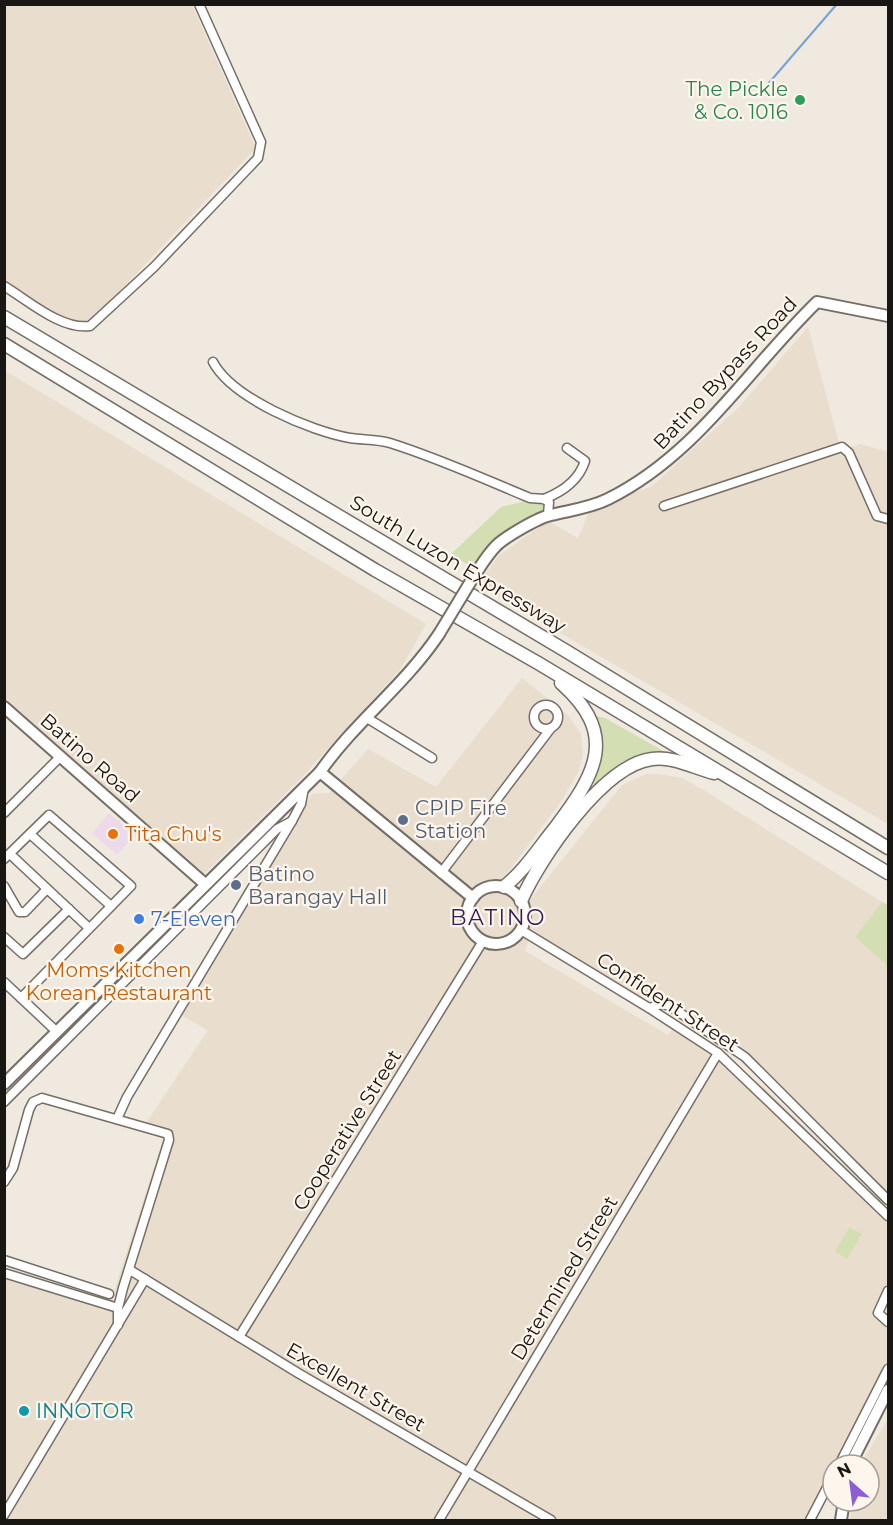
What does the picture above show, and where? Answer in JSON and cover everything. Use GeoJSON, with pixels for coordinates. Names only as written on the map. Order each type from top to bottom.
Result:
{"type":"FeatureCollection","features":[{"type":"Feature","properties":{"kind":"highway","name":"South Luzon Expressway"},"geometry":{"type":"LineString","coordinates":[[4,317],[566,651],[888,848]]}},
{"type":"Feature","properties":{"kind":"highway"},"geometry":{"type":"LineString","coordinates":[[4,344],[375,570],[538,663],[888,873]]}},
{"type":"Feature","properties":{"kind":"highway"},"geometry":{"type":"LineString","coordinates":[[504,887],[522,872],[574,803],[592,772],[596,754],[596,736],[589,714],[575,696],[538,663]]}},
{"type":"Feature","properties":{"kind":"highway"},"geometry":{"type":"LineString","coordinates":[[521,901],[531,879],[597,791],[625,768],[653,759],[670,759],[730,778]]}},
{"type":"Feature","properties":{"kind":"main road","name":"Batino Bypass Road"},"geometry":{"type":"LineString","coordinates":[[4,1084],[320,772],[333,753],[413,670],[496,546],[548,515],[579,510],[607,500],[669,461],[728,402],[817,302],[888,316]]}},
{"type":"Feature","properties":{"kind":"main road","name":"Batino Road"},"geometry":{"type":"LineString","coordinates":[[4,707],[205,884]]}},
{"type":"Feature","properties":{"kind":"main road"},"geometry":{"type":"LineString","coordinates":[[320,772],[473,898]]}},
{"type":"Feature","properties":{"kind":"main road"},"geometry":{"type":"LineString","coordinates":[[504,887],[521,901],[525,916],[521,930],[508,941],[499,944],[483,940],[473,933],[468,921],[468,909],[473,898],[487,888],[504,887]]}},
{"type":"Feature","properties":{"kind":"main road"},"geometry":{"type":"LineString","coordinates":[[856,1453],[888,1390]]}},
{"type":"Feature","properties":{"kind":"street"},"geometry":{"type":"LineString","coordinates":[[4,286],[67,323],[78,328],[90,326],[154,267],[258,158],[261,142],[199,4]]}},
{"type":"Feature","properties":{"kind":"street"},"geometry":{"type":"LineString","coordinates":[[213,362],[233,387],[267,407],[347,437],[388,442],[530,498],[544,499],[555,495],[580,474],[585,461],[567,448]]}},
{"type":"Feature","properties":{"kind":"street"},"geometry":{"type":"LineString","coordinates":[[664,506],[842,447],[849,453],[877,516],[888,519]]}},
{"type":"Feature","properties":{"kind":"street"},"geometry":{"type":"LineString","coordinates":[[544,499],[549,502],[548,515]]}},
{"type":"Feature","properties":{"kind":"street"},"geometry":{"type":"LineString","coordinates":[[367,718],[432,758]]}},
{"type":"Feature","properties":{"kind":"street"},"geometry":{"type":"LineString","coordinates":[[441,873],[551,728]]}},
{"type":"Feature","properties":{"kind":"street"},"geometry":{"type":"LineString","coordinates":[[4,813],[61,756]]}},
{"type":"Feature","properties":{"kind":"street"},"geometry":{"type":"LineString","coordinates":[[117,1119],[127,1097],[302,804],[304,787]]}},
{"type":"Feature","properties":{"kind":"street"},"geometry":{"type":"LineString","coordinates":[[21,998],[131,886],[49,815],[7,856],[48,889],[89,928]]}},
{"type":"Feature","properties":{"kind":"street"},"geometry":{"type":"LineString","coordinates":[[4,1102],[277,829],[292,821]]}},
{"type":"Feature","properties":{"kind":"street"},"geometry":{"type":"LineString","coordinates":[[30,834],[111,906]]}},
{"type":"Feature","properties":{"kind":"street"},"geometry":{"type":"LineString","coordinates":[[4,886],[19,912],[25,912],[48,889]]}},
{"type":"Feature","properties":{"kind":"street"},"geometry":{"type":"LineString","coordinates":[[4,937],[23,954],[69,909]]}},
{"type":"Feature","properties":{"kind":"street","name":"Confident Street"},"geometry":{"type":"LineString","coordinates":[[521,930],[718,1053],[888,1216]]}},
{"type":"Feature","properties":{"kind":"street","name":"Cooperative Street"},"geometry":{"type":"LineString","coordinates":[[239,1337],[483,940]]}},
{"type":"Feature","properties":{"kind":"street"},"geometry":{"type":"LineString","coordinates":[[4,982],[56,1031]]}},
{"type":"Feature","properties":{"kind":"street"},"geometry":{"type":"LineString","coordinates":[[649,1008],[663,1004],[670,1006],[739,1051],[888,1200]]}},
{"type":"Feature","properties":{"kind":"street","name":"Determined Street"},"geometry":{"type":"LineString","coordinates":[[439,1521],[718,1053]]}},
{"type":"Feature","properties":{"kind":"street"},"geometry":{"type":"LineString","coordinates":[[4,1182],[13,1168],[33,1102],[42,1098],[168,1134],[169,1140],[118,1308],[118,1326]]}},
{"type":"Feature","properties":{"kind":"street"},"geometry":{"type":"LineString","coordinates":[[4,1260],[109,1294]]}},
{"type":"Feature","properties":{"kind":"street","name":"Excellent Street"},"geometry":{"type":"LineString","coordinates":[[130,1270],[551,1521]]}},
{"type":"Feature","properties":{"kind":"street"},"geometry":{"type":"LineString","coordinates":[[4,1273],[118,1308]]}},
{"type":"Feature","properties":{"kind":"street"},"geometry":{"type":"LineString","coordinates":[[13,1521],[4,1515],[146,1279]]}},
{"type":"Feature","properties":{"kind":"street"},"geometry":{"type":"LineString","coordinates":[[888,1291],[878,1313],[888,1322]]}},
{"type":"Feature","properties":{"kind":"street"},"geometry":{"type":"LineString","coordinates":[[845,1453],[888,1369]]}},
{"type":"Feature","properties":{"kind":"street"},"geometry":{"type":"LineString","coordinates":[[810,1521],[821,1499]]}},
{"type":"Feature","properties":{"kind":"shaded area"},"geometry":{"type":"Polygon","coordinates":[[[4,5],[192,5],[254,144],[253,151],[93,319],[86,323],[65,319],[5,282],[4,5]]]}},
{"type":"Feature","properties":{"kind":"shaded area"},"geometry":{"type":"Polygon","coordinates":[[[808,327],[841,450],[861,444],[888,452],[888,824],[478,585],[498,556],[548,521],[578,538],[590,510],[615,498],[651,487],[739,407],[808,327]]]}},
{"type":"Feature","properties":{"kind":"shaded area"},"geometry":{"type":"Polygon","coordinates":[[[4,370],[426,624],[400,670],[303,776],[202,876],[5,700],[4,370]]]}},
{"type":"Feature","properties":{"kind":"shaded area"},"geometry":{"type":"Polygon","coordinates":[[[522,678],[568,715],[581,734],[583,754],[579,771],[560,803],[505,876],[530,900],[622,785],[646,774],[658,774],[682,778],[702,789],[882,902],[856,937],[888,966],[888,1196],[767,1077],[647,997],[635,1000],[531,934],[525,951],[668,1035],[676,1023],[763,1086],[888,1208],[888,1296],[884,1305],[888,1318],[888,1376],[849,1453],[821,1453],[821,1508],[815,1520],[5,1520],[4,1269],[111,1301],[163,1139],[170,1133],[146,1123],[208,1030],[180,1015],[312,794],[329,793],[368,749],[436,787],[522,678]]]}},
{"type":"Feature","properties":{"kind":"shaded area","name":"Tita Chu's"},"geometry":{"type":"Polygon","coordinates":[[[109,813],[135,835],[117,855],[92,833],[109,813]]]}},
{"type":"Feature","properties":{"kind":"shaded area"},"geometry":{"type":"Polygon","coordinates":[[[888,1419],[888,1520],[850,1520],[851,1513],[881,1513],[881,1453],[867,1453],[888,1419]]]}},
{"type":"Feature","properties":{"kind":"green space"},"geometry":{"type":"Polygon","coordinates":[[[551,495],[552,515],[496,539],[471,567],[451,554],[501,507],[551,495]]]}},
{"type":"Feature","properties":{"kind":"green space"},"geometry":{"type":"Polygon","coordinates":[[[595,716],[605,718],[667,753],[647,755],[629,761],[598,784],[592,784],[602,759],[602,742],[595,716]]]}},
{"type":"Feature","properties":{"kind":"green space"},"geometry":{"type":"Polygon","coordinates":[[[882,902],[888,905],[888,966],[855,937],[882,902]]]}},
{"type":"Feature","properties":{"kind":"green space"},"geometry":{"type":"Polygon","coordinates":[[[850,1227],[862,1234],[847,1259],[835,1251],[850,1227]]]}},
{"type":"Feature","properties":{"kind":"waterway"},"geometry":{"type":"LineString","coordinates":[[768,84],[837,4]]}},
{"type":"Feature","properties":{"kind":"place","name":"The Pickle & Co. 1016"},"geometry":{"type":"Point","coordinates":[800,100]}},
{"type":"Feature","properties":{"kind":"place","name":"CPIP Fire Station"},"geometry":{"type":"Point","coordinates":[403,820]}},
{"type":"Feature","properties":{"kind":"place","name":"Tita Chu's"},"geometry":{"type":"Point","coordinates":[113,834]}},
{"type":"Feature","properties":{"kind":"place","name":"Batino Barangay Hall"},"geometry":{"type":"Point","coordinates":[236,885]}},
{"type":"Feature","properties":{"kind":"place","name":"7-Eleven"},"geometry":{"type":"Point","coordinates":[139,919]}},
{"type":"Feature","properties":{"kind":"place","name":"Moms Kitchen Korean Restaurant"},"geometry":{"type":"Point","coordinates":[119,949]}},
{"type":"Feature","properties":{"kind":"place","name":"INNOTOR"},"geometry":{"type":"Point","coordinates":[24,1411]}},
{"type":"Feature","properties":{"kind":"district","name":"BATINO"},"geometry":{"type":"Point","coordinates":[498,917]}}]}
